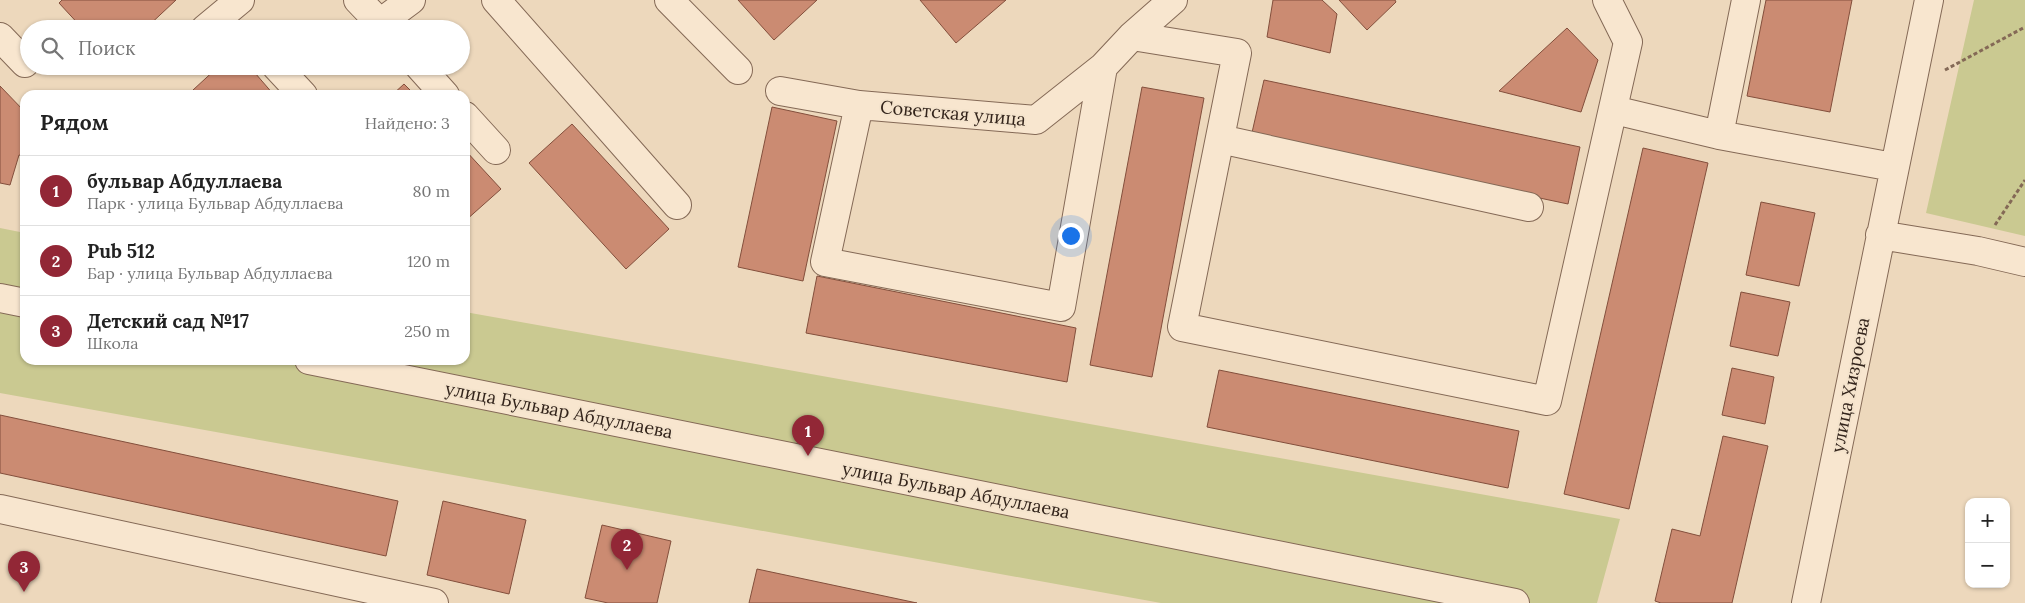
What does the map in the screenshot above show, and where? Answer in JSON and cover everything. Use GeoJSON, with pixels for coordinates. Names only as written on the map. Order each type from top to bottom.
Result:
{"type":"FeatureCollection","features":[{"type":"Feature","properties":{"kind":"street"},"geometry":{"type":"LineString","coordinates":[[358,0],[376,20]]}},
{"type":"Feature","properties":{"kind":"street"},"geometry":{"type":"LineString","coordinates":[[389,20],[411,0]]}},
{"type":"Feature","properties":{"kind":"street"},"geometry":{"type":"LineString","coordinates":[[496,0],[677,204]]}},
{"type":"Feature","properties":{"kind":"street"},"geometry":{"type":"LineString","coordinates":[[668,0],[738,70]]}},
{"type":"Feature","properties":{"kind":"street","name":"Советская улица"},"geometry":{"type":"LineString","coordinates":[[780,90],[859,105],[1036,120],[1102,67],[1132,36],[1173,0]]}},
{"type":"Feature","properties":{"kind":"street"},"geometry":{"type":"LineString","coordinates":[[1132,36],[1237,53],[1182,327],[1547,401],[1628,42],[1607,0]]}},
{"type":"Feature","properties":{"kind":"street"},"geometry":{"type":"LineString","coordinates":[[1719,135],[1746,0]]}},
{"type":"Feature","properties":{"kind":"street","name":"улица Хизроева"},"geometry":{"type":"LineString","coordinates":[[1806,603],[1893,167],[1929,0]]}},
{"type":"Feature","properties":{"kind":"street"},"geometry":{"type":"LineString","coordinates":[[222,20],[236,13]]}},
{"type":"Feature","properties":{"kind":"street"},"geometry":{"type":"LineString","coordinates":[[0,37],[20,58]]}},
{"type":"Feature","properties":{"kind":"street"},"geometry":{"type":"LineString","coordinates":[[859,105],[826,262],[1061,307],[1102,67]]}},
{"type":"Feature","properties":{"kind":"street"},"geometry":{"type":"LineString","coordinates":[[284,75],[298,90]]}},
{"type":"Feature","properties":{"kind":"street"},"geometry":{"type":"LineString","coordinates":[[427,75],[441,90]]}},
{"type":"Feature","properties":{"kind":"street"},"geometry":{"type":"LineString","coordinates":[[1614,110],[1719,135],[1893,167]]}},
{"type":"Feature","properties":{"kind":"street"},"geometry":{"type":"LineString","coordinates":[[470,121],[496,150]]}},
{"type":"Feature","properties":{"kind":"street"},"geometry":{"type":"LineString","coordinates":[[1220,139],[1529,207]]}},
{"type":"Feature","properties":{"kind":"street"},"geometry":{"type":"LineString","coordinates":[[1880,235],[1978,251],[2025,262]]}},
{"type":"Feature","properties":{"kind":"street"},"geometry":{"type":"LineString","coordinates":[[0,298],[20,302]]}},
{"type":"Feature","properties":{"kind":"street","name":"улица Бульвар Абдуллаева"},"geometry":{"type":"LineString","coordinates":[[334,365],[1515,603]]}},
{"type":"Feature","properties":{"kind":"street"},"geometry":{"type":"LineString","coordinates":[[0,509],[348,594],[434,603]]}},
{"type":"Feature","properties":{"kind":"path"},"geometry":{"type":"LineString","coordinates":[[1910,89],[2025,26]]}},
{"type":"Feature","properties":{"kind":"path"},"geometry":{"type":"LineString","coordinates":[[1978,251],[2025,180]]}},
{"type":"Feature","properties":{"kind":"shaded area"},"geometry":{"type":"Polygon","coordinates":[[[1974,0],[2025,0],[2025,236],[1926,213],[1974,0]]]}},
{"type":"Feature","properties":{"kind":"shaded area"},"geometry":{"type":"Polygon","coordinates":[[[0,228],[20,232],[20,365],[470,365],[470,313],[1620,519],[1597,603],[1161,603],[0,393],[0,228]]]}},
{"type":"Feature","properties":{"kind":"building"},"geometry":{"type":"Polygon","coordinates":[[[62,0],[176,0],[155,20],[75,20],[59,3],[62,0]]]}},
{"type":"Feature","properties":{"kind":"building"},"geometry":{"type":"Polygon","coordinates":[[[738,0],[817,0],[774,40],[738,0]]]}},
{"type":"Feature","properties":{"kind":"building"},"geometry":{"type":"Polygon","coordinates":[[[920,0],[1006,0],[956,43],[920,0]]]}},
{"type":"Feature","properties":{"kind":"building"},"geometry":{"type":"Polygon","coordinates":[[[1273,0],[1322,0],[1337,14],[1330,53],[1267,37],[1273,0]]]}},
{"type":"Feature","properties":{"kind":"building"},"geometry":{"type":"Polygon","coordinates":[[[1339,0],[1395,0],[1396,2],[1367,30],[1339,0]]]}},
{"type":"Feature","properties":{"kind":"building"},"geometry":{"type":"Polygon","coordinates":[[[1766,0],[1852,0],[1830,112],[1747,96],[1766,0]]]}},
{"type":"Feature","properties":{"kind":"building"},"geometry":{"type":"Polygon","coordinates":[[[1567,28],[1598,60],[1581,112],[1499,91],[1567,28]]]}},
{"type":"Feature","properties":{"kind":"building"},"geometry":{"type":"Polygon","coordinates":[[[209,75],[257,75],[270,90],[193,90],[209,75]]]}},
{"type":"Feature","properties":{"kind":"building"},"geometry":{"type":"Polygon","coordinates":[[[1264,80],[1580,147],[1568,204],[1251,137],[1264,80]]]}},
{"type":"Feature","properties":{"kind":"building"},"geometry":{"type":"Polygon","coordinates":[[[404,84],[410,90],[397,90],[404,84]]]}},
{"type":"Feature","properties":{"kind":"building"},"geometry":{"type":"Polygon","coordinates":[[[0,86],[20,107],[20,155],[10,185],[0,183],[0,86]]]}},
{"type":"Feature","properties":{"kind":"building"},"geometry":{"type":"Polygon","coordinates":[[[1142,87],[1204,98],[1152,377],[1090,365],[1142,87]]]}},
{"type":"Feature","properties":{"kind":"building"},"geometry":{"type":"Polygon","coordinates":[[[772,107],[837,121],[803,281],[738,267],[772,107]]]}},
{"type":"Feature","properties":{"kind":"building"},"geometry":{"type":"Polygon","coordinates":[[[572,124],[669,229],[626,269],[529,163],[572,124]]]}},
{"type":"Feature","properties":{"kind":"building"},"geometry":{"type":"Polygon","coordinates":[[[1643,148],[1708,163],[1629,509],[1564,494],[1643,148]]]}},
{"type":"Feature","properties":{"kind":"building"},"geometry":{"type":"Polygon","coordinates":[[[470,155],[501,189],[470,217],[470,155]]]}},
{"type":"Feature","properties":{"kind":"building"},"geometry":{"type":"Polygon","coordinates":[[[1761,202],[1815,213],[1799,286],[1746,275],[1761,202]]]}},
{"type":"Feature","properties":{"kind":"building"},"geometry":{"type":"Polygon","coordinates":[[[817,276],[1076,328],[1067,382],[806,333],[817,276]]]}},
{"type":"Feature","properties":{"kind":"building"},"geometry":{"type":"Polygon","coordinates":[[[1741,292],[1790,302],[1778,356],[1730,346],[1741,292]]]}},
{"type":"Feature","properties":{"kind":"building"},"geometry":{"type":"Polygon","coordinates":[[[1732,368],[1774,377],[1765,424],[1722,415],[1732,368]]]}},
{"type":"Feature","properties":{"kind":"building"},"geometry":{"type":"Polygon","coordinates":[[[1219,370],[1519,431],[1508,488],[1207,427],[1219,370]]]}},
{"type":"Feature","properties":{"kind":"building"},"geometry":{"type":"Polygon","coordinates":[[[0,415],[398,501],[386,556],[0,473],[0,415]]]}},
{"type":"Feature","properties":{"kind":"building"},"geometry":{"type":"Polygon","coordinates":[[[1723,436],[1768,446],[1732,603],[1661,603],[1655,601],[1672,529],[1700,536],[1723,436]]]}},
{"type":"Feature","properties":{"kind":"building"},"geometry":{"type":"Polygon","coordinates":[[[443,501],[526,520],[509,594],[427,575],[443,501]]]}},
{"type":"Feature","properties":{"kind":"building"},"geometry":{"type":"Polygon","coordinates":[[[602,525],[671,541],[657,603],[608,603],[585,598],[602,525]]]}},
{"type":"Feature","properties":{"kind":"building"},"geometry":{"type":"Polygon","coordinates":[[[757,569],[917,603],[749,603],[757,569]]]}},
{"type":"Feature","properties":{"kind":"place","name":"бульвар Абдуллаева"},"geometry":{"type":"Point","coordinates":[808,456]}},
{"type":"Feature","properties":{"kind":"place","name":"Pub 512"},"geometry":{"type":"Point","coordinates":[627,570]}},
{"type":"Feature","properties":{"kind":"place","name":"Детский сад №17"},"geometry":{"type":"Point","coordinates":[24,592]}}]}
